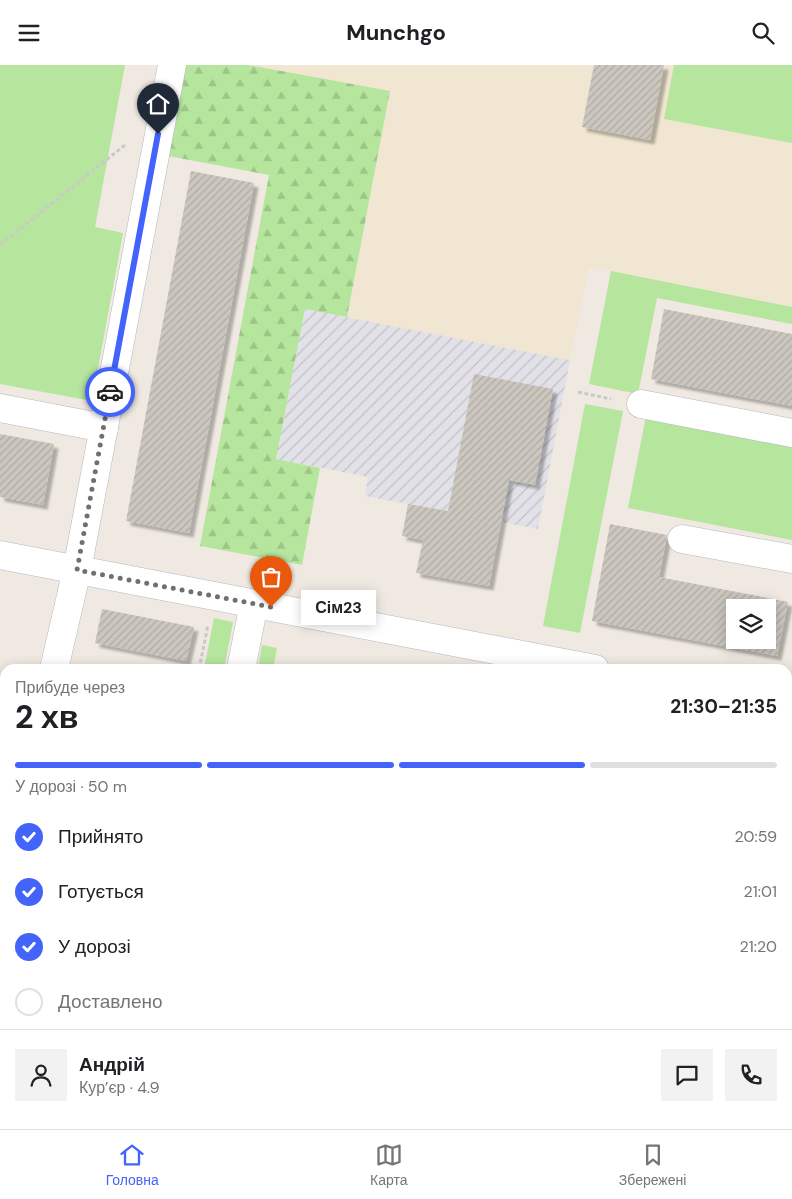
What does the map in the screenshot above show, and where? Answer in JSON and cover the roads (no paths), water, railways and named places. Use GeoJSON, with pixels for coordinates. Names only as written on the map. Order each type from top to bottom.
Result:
{"type":"FeatureCollection","features":[{"type":"Feature","properties":{"kind":"street"},"geometry":{"type":"LineString","coordinates":[[55,664],[77,570],[172,65]]}},
{"type":"Feature","properties":{"kind":"street"},"geometry":{"type":"LineString","coordinates":[[641,404],[792,433]]}},
{"type":"Feature","properties":{"kind":"street"},"geometry":{"type":"LineString","coordinates":[[0,408],[104,428]]}},
{"type":"Feature","properties":{"kind":"street"},"geometry":{"type":"LineString","coordinates":[[682,539],[792,559]]}},
{"type":"Feature","properties":{"kind":"street"},"geometry":{"type":"LineString","coordinates":[[0,555],[569,664]]}},
{"type":"Feature","properties":{"kind":"street"},"geometry":{"type":"LineString","coordinates":[[242,664],[254,604]]}},
{"type":"Feature","properties":{"kind":"place","name":"Сім23"},"geometry":{"type":"Point","coordinates":[271,607]}}]}
